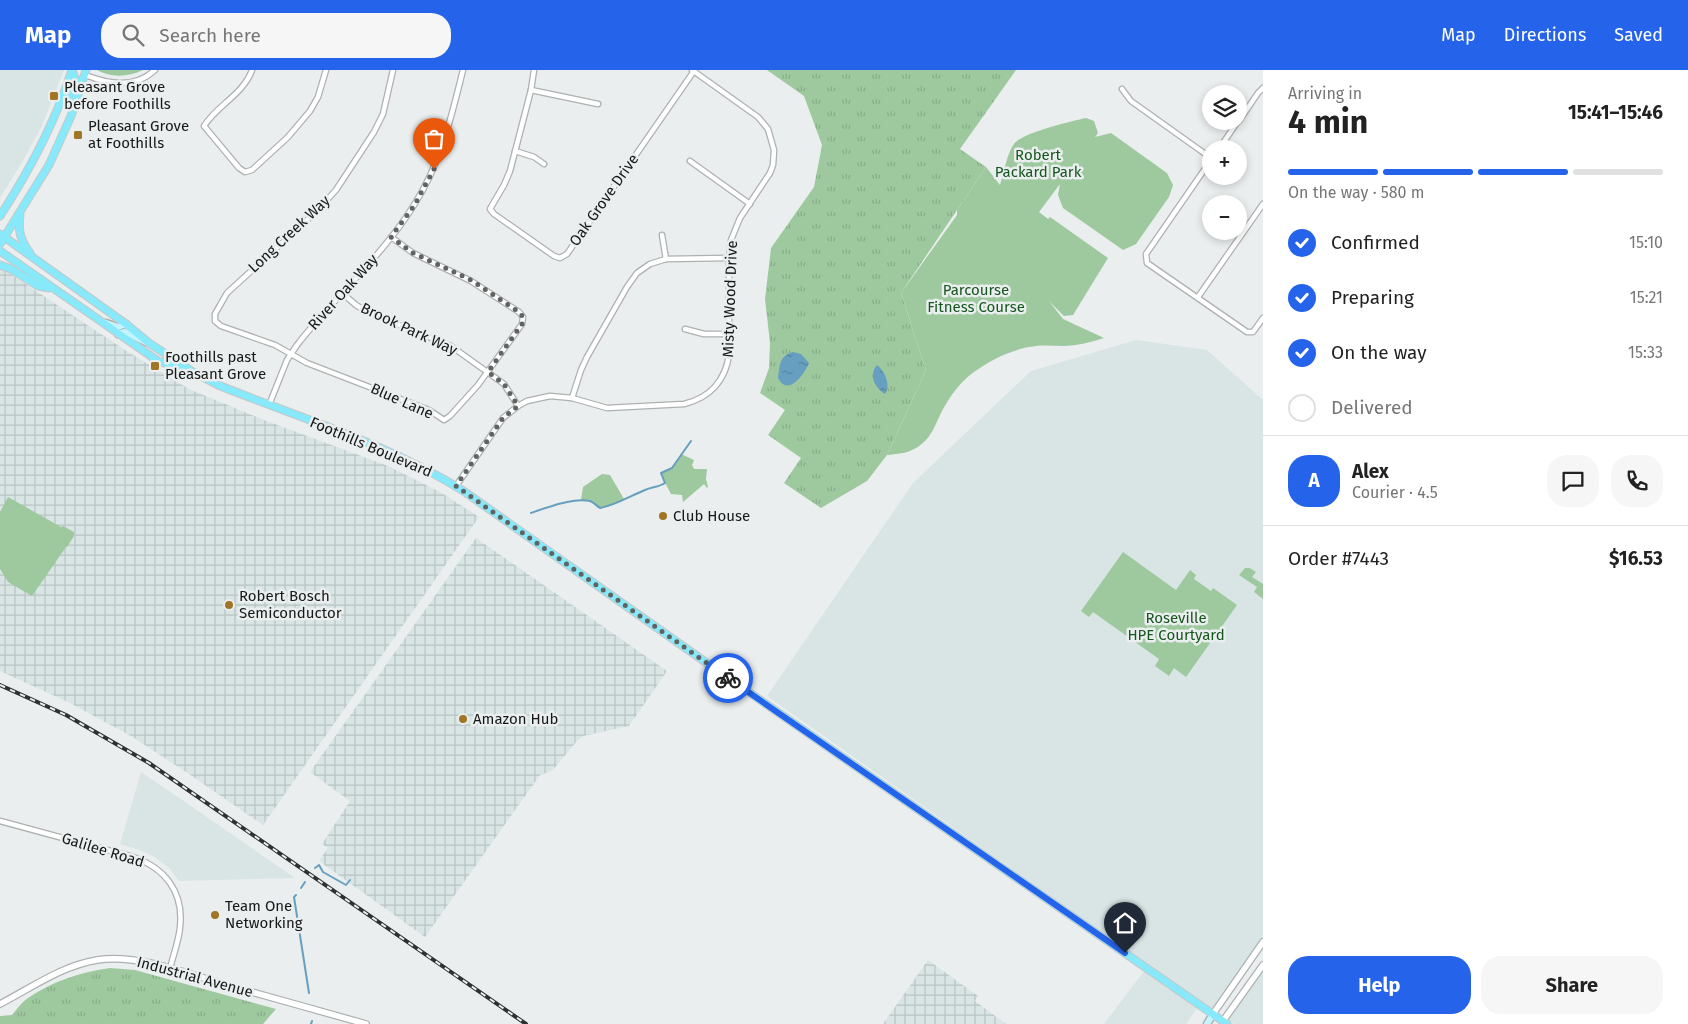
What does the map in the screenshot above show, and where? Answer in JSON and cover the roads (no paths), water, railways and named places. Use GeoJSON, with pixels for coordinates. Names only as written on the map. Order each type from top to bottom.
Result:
{"type":"FeatureCollection","features":[{"type":"Feature","properties":{"kind":"main road"},"geometry":{"type":"LineString","coordinates":[[72,70],[76,81],[72,94],[76,103]]}},
{"type":"Feature","properties":{"kind":"main road"},"geometry":{"type":"LineString","coordinates":[[0,216],[44,142],[72,70]]}},
{"type":"Feature","properties":{"kind":"main road"},"geometry":{"type":"LineString","coordinates":[[0,244],[2,235],[20,213],[49,165],[76,103],[85,72]]}},
{"type":"Feature","properties":{"kind":"main road"},"geometry":{"type":"LineString","coordinates":[[0,208],[8,204]]}},
{"type":"Feature","properties":{"kind":"main road"},"geometry":{"type":"LineString","coordinates":[[20,213],[19,228],[21,240],[35,259]]}},
{"type":"Feature","properties":{"kind":"main road","name":"Foothills Boulevard"},"geometry":{"type":"LineString","coordinates":[[2,235],[126,324],[149,343],[193,372],[218,385],[400,457],[456,486],[704,661],[1213,1014],[1223,1023]]}},
{"type":"Feature","properties":{"kind":"main road","name":"Foothills Boulevard"},"geometry":{"type":"LineString","coordinates":[[0,251],[158,361],[193,372]]}},
{"type":"Feature","properties":{"kind":"main road"},"geometry":{"type":"LineString","coordinates":[[0,265],[11,268],[38,286],[54,289]]}},
{"type":"Feature","properties":{"kind":"main road"},"geometry":{"type":"LineString","coordinates":[[102,321],[118,327],[126,324]]}},
{"type":"Feature","properties":{"kind":"main road"},"geometry":{"type":"LineString","coordinates":[[118,334],[124,332],[149,343]]}},
{"type":"Feature","properties":{"kind":"main road"},"geometry":{"type":"LineString","coordinates":[[1207,1024],[1213,1014]]}},
{"type":"Feature","properties":{"kind":"street"},"geometry":{"type":"LineString","coordinates":[[85,72],[104,82],[124,84],[141,80],[155,70]]}},
{"type":"Feature","properties":{"kind":"street"},"geometry":{"type":"LineString","coordinates":[[252,70],[249,79],[239,92],[208,120],[204,126],[239,168],[246,172],[252,170],[301,123],[318,97],[326,70]]}},
{"type":"Feature","properties":{"kind":"street","name":"Long Creek Way"},"geometry":{"type":"LineString","coordinates":[[290,354],[275,345],[221,326],[216,321],[215,314],[227,293],[316,212],[336,190],[374,132],[383,114],[393,70]]}},
{"type":"Feature","properties":{"kind":"street","name":"River Oak Way"},"geometry":{"type":"LineString","coordinates":[[269,405],[290,354],[306,333],[391,237],[414,206],[434,169],[447,136],[463,70]]}},
{"type":"Feature","properties":{"kind":"street","name":"Oak Grove Drive"},"geometry":{"type":"LineString","coordinates":[[534,70],[531,90],[515,152],[504,184],[490,209],[494,214],[554,256],[560,258],[567,254],[693,70]]}},
{"type":"Feature","properties":{"kind":"street","name":"Misty Wood Drive"},"geometry":{"type":"LineString","coordinates":[[456,486],[503,418],[518,406],[543,397],[557,396],[572,398],[607,408],[678,404],[697,400],[713,390],[724,374],[728,361],[729,248],[733,232],[766,181],[773,165],[774,150],[768,129],[758,117],[693,70]]}},
{"type":"Feature","properties":{"kind":"street"},"geometry":{"type":"LineString","coordinates":[[1247,109],[1263,88]]}},
{"type":"Feature","properties":{"kind":"street"},"geometry":{"type":"LineString","coordinates":[[1122,89],[1131,101],[1202,152]]}},
{"type":"Feature","properties":{"kind":"street"},"geometry":{"type":"LineString","coordinates":[[531,90],[598,104]]}},
{"type":"Feature","properties":{"kind":"street"},"geometry":{"type":"LineString","coordinates":[[515,152],[534,157],[544,164]]}},
{"type":"Feature","properties":{"kind":"street"},"geometry":{"type":"LineString","coordinates":[[690,161],[750,204]]}},
{"type":"Feature","properties":{"kind":"street"},"geometry":{"type":"LineString","coordinates":[[1202,172],[1146,254],[1147,262],[1247,332],[1253,332],[1263,318]]}},
{"type":"Feature","properties":{"kind":"street"},"geometry":{"type":"LineString","coordinates":[[1198,297],[1263,204]]}},
{"type":"Feature","properties":{"kind":"street"},"geometry":{"type":"LineString","coordinates":[[662,235],[666,259]]}},
{"type":"Feature","properties":{"kind":"street","name":"Blue Lane"},"geometry":{"type":"LineString","coordinates":[[290,354],[307,363],[429,410],[444,420],[450,416],[478,385],[522,324],[523,317],[519,312],[471,280],[413,253],[391,237]]}},
{"type":"Feature","properties":{"kind":"street"},"geometry":{"type":"LineString","coordinates":[[572,398],[583,364],[632,279],[643,268],[666,259],[729,258]]}},
{"type":"Feature","properties":{"kind":"street","name":"Brook Park Way"},"geometry":{"type":"LineString","coordinates":[[342,293],[356,306],[368,312],[446,343],[504,384],[518,406]]}},
{"type":"Feature","properties":{"kind":"street"},"geometry":{"type":"LineString","coordinates":[[686,329],[704,334],[729,334]]}},
{"type":"Feature","properties":{"kind":"street","name":"Galilee Road"},"geometry":{"type":"LineString","coordinates":[[0,821],[133,857],[157,869],[174,889],[180,907],[179,933],[170,969]]}},
{"type":"Feature","properties":{"kind":"street"},"geometry":{"type":"LineString","coordinates":[[1213,1014],[1263,942]]}},
{"type":"Feature","properties":{"kind":"street","name":"Industrial Avenue"},"geometry":{"type":"LineString","coordinates":[[0,1004],[55,974],[76,965],[98,960],[133,960],[366,1024]]}},
{"type":"Feature","properties":{"kind":"street"},"geometry":{"type":"LineString","coordinates":[[1223,1023],[1263,965]]}},
{"type":"Feature","properties":{"kind":"water"},"geometry":{"type":"Polygon","coordinates":[[[793,352],[801,354],[809,363],[800,378],[791,385],[786,385],[778,378],[780,365],[785,356],[793,352]]]}},
{"type":"Feature","properties":{"kind":"water"},"geometry":{"type":"Polygon","coordinates":[[[877,365],[886,378],[887,390],[885,394],[874,381],[873,373],[877,365]]]}},
{"type":"Feature","properties":{"kind":"waterway"},"geometry":{"type":"LineString","coordinates":[[531,513],[576,500],[590,501],[600,508],[663,484],[665,483],[661,473],[672,468],[691,441]]}},
{"type":"Feature","properties":{"kind":"waterway"},"geometry":{"type":"LineString","coordinates":[[315,868],[319,865],[323,872],[346,885],[350,880]]}},
{"type":"Feature","properties":{"kind":"waterway"},"geometry":{"type":"LineString","coordinates":[[301,888],[305,882]]}},
{"type":"Feature","properties":{"kind":"waterway"},"geometry":{"type":"LineString","coordinates":[[296,895],[294,897],[309,993]]}},
{"type":"Feature","properties":{"kind":"railway"},"geometry":{"type":"LineString","coordinates":[[0,685],[66,715],[149,763],[526,1024]]}},
{"type":"Feature","properties":{"kind":"place","name":"Pleasant Grove before Foothills"},"geometry":{"type":"Point","coordinates":[54,96]}},
{"type":"Feature","properties":{"kind":"place","name":"Pleasant Grove at Foothills"},"geometry":{"type":"Point","coordinates":[78,135]}},
{"type":"Feature","properties":{"kind":"place","name":"Foothills past Pleasant Grove"},"geometry":{"type":"Point","coordinates":[155,366]}},
{"type":"Feature","properties":{"kind":"place","name":"Club House"},"geometry":{"type":"Point","coordinates":[663,516]}},
{"type":"Feature","properties":{"kind":"place","name":"Robert Bosch Semiconductor"},"geometry":{"type":"Point","coordinates":[229,605]}},
{"type":"Feature","properties":{"kind":"place","name":"Amazon Hub"},"geometry":{"type":"Point","coordinates":[463,719]}},
{"type":"Feature","properties":{"kind":"place","name":"Team One Networking"},"geometry":{"type":"Point","coordinates":[215,915]}},
{"type":"Feature","properties":{"kind":"park label","name":"Robert Packard Park"},"geometry":{"type":"Point","coordinates":[1038,164]}},
{"type":"Feature","properties":{"kind":"park label","name":"Parcourse Fitness Course"},"geometry":{"type":"Point","coordinates":[976,298]}},
{"type":"Feature","properties":{"kind":"park label","name":"Roseville HPE Courtyard"},"geometry":{"type":"Point","coordinates":[1176,626]}}]}
